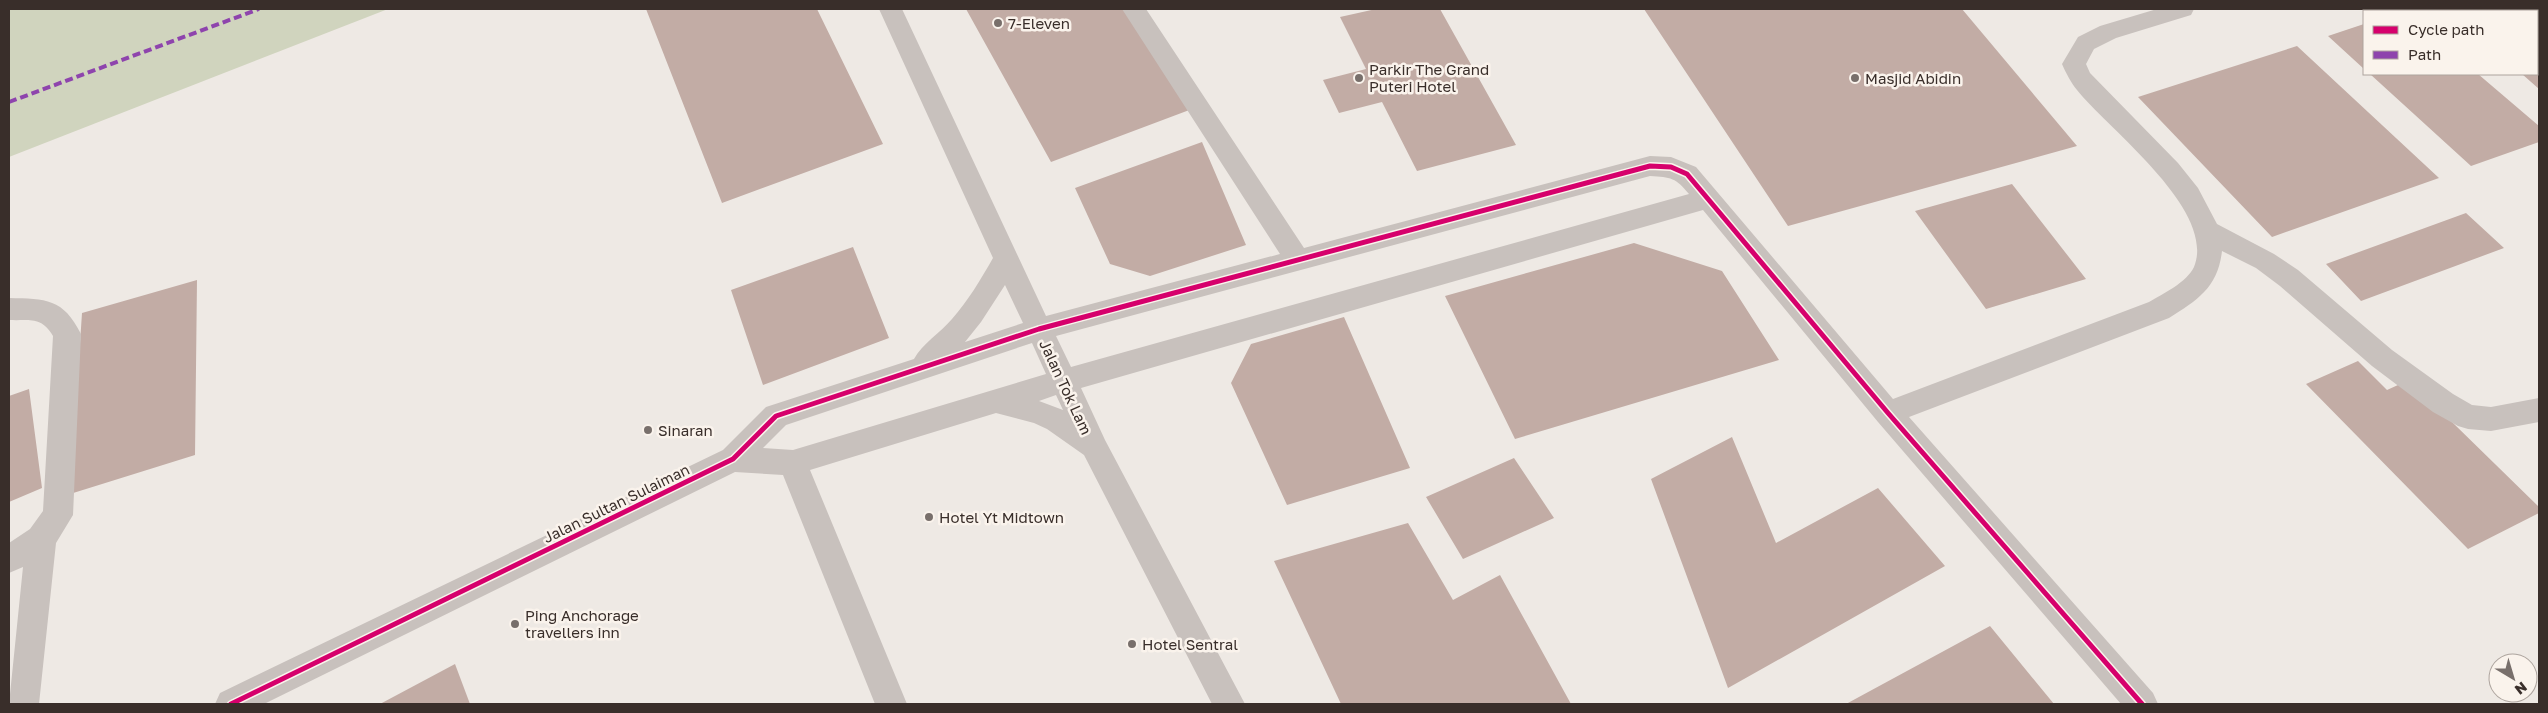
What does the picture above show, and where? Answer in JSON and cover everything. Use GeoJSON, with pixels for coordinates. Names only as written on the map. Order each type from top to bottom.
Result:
{"type":"FeatureCollection","features":[{"type":"Feature","properties":{"kind":"street","name":"Jalan Tok Lam"},"geometry":{"type":"LineString","coordinates":[[890,9],[1095,449],[1228,704]]}},
{"type":"Feature","properties":{"kind":"street"},"geometry":{"type":"LineString","coordinates":[[1134,9],[1298,260]]}},
{"type":"Feature","properties":{"kind":"street"},"geometry":{"type":"LineString","coordinates":[[1888,413],[2159,310],[2183,295],[2207,269],[2210,251],[2208,231],[2200,210],[2185,188],[2086,86],[2074,64],[2086,43],[2100,36],[2183,9]]}},
{"type":"Feature","properties":{"kind":"street","name":"Jalan Sultan Sulaiman"},"geometry":{"type":"LineString","coordinates":[[231,704],[733,459],[776,416],[1039,329],[1650,166],[1671,167],[1687,174],[1888,413],[2142,704]]}},
{"type":"Feature","properties":{"kind":"street","name":"Jalan Sultan Sulaiman"},"geometry":{"type":"LineString","coordinates":[[733,459],[793,463],[994,401],[1708,199]]}},
{"type":"Feature","properties":{"kind":"street"},"geometry":{"type":"LineString","coordinates":[[2208,231],[2265,261],[2289,278],[2382,358],[2443,403],[2468,417],[2491,419],[2539,410]]}},
{"type":"Feature","properties":{"kind":"street"},"geometry":{"type":"LineString","coordinates":[[917,370],[949,343],[974,315],[1006,259]]}},
{"type":"Feature","properties":{"kind":"street"},"geometry":{"type":"LineString","coordinates":[[9,309],[38,310],[56,318],[67,334],[58,515],[41,539],[9,559]]}},
{"type":"Feature","properties":{"kind":"street"},"geometry":{"type":"LineString","coordinates":[[994,401],[1033,410],[1055,418],[1095,449]]}},
{"type":"Feature","properties":{"kind":"street"},"geometry":{"type":"LineString","coordinates":[[793,463],[891,704]]}},
{"type":"Feature","properties":{"kind":"street"},"geometry":{"type":"LineString","coordinates":[[23,704],[41,539]]}},
{"type":"Feature","properties":{"kind":"green space"},"geometry":{"type":"Polygon","coordinates":[[[9,9],[388,9],[9,157],[9,9]]]}},
{"type":"Feature","properties":{"kind":"building"},"geometry":{"type":"Polygon","coordinates":[[[646,9],[817,9],[883,144],[722,203],[646,9]]]}},
{"type":"Feature","properties":{"kind":"building"},"geometry":{"type":"Polygon","coordinates":[[[966,9],[1128,9],[1192,109],[1051,162],[966,9]]]}},
{"type":"Feature","properties":{"kind":"building"},"geometry":{"type":"Polygon","coordinates":[[[1376,9],[1440,9],[1516,145],[1417,171],[1382,102],[1339,113],[1323,80],[1366,69],[1340,17],[1376,9]]]}},
{"type":"Feature","properties":{"kind":"building","name":"Masjid Abidin"},"geometry":{"type":"Polygon","coordinates":[[[1644,9],[1962,9],[2077,146],[1788,226],[1644,9]]]}},
{"type":"Feature","properties":{"kind":"building"},"geometry":{"type":"Polygon","coordinates":[[[2446,9],[2539,9],[2539,89],[2523,75],[2538,75],[2538,10],[2446,9]]]}},
{"type":"Feature","properties":{"kind":"building"},"geometry":{"type":"Polygon","coordinates":[[[2363,24],[2363,68],[2328,36],[2363,24]]]}},
{"type":"Feature","properties":{"kind":"building"},"geometry":{"type":"Polygon","coordinates":[[[2297,46],[2439,178],[2272,237],[2138,97],[2297,46]]]}},
{"type":"Feature","properties":{"kind":"building"},"geometry":{"type":"Polygon","coordinates":[[[2371,75],[2479,75],[2539,126],[2539,142],[2471,166],[2371,75]]]}},
{"type":"Feature","properties":{"kind":"building"},"geometry":{"type":"Polygon","coordinates":[[[1202,142],[1246,245],[1150,276],[1110,264],[1075,188],[1202,142]]]}},
{"type":"Feature","properties":{"kind":"building"},"geometry":{"type":"Polygon","coordinates":[[[2012,184],[2086,279],[1986,309],[1915,211],[2012,184]]]}},
{"type":"Feature","properties":{"kind":"building"},"geometry":{"type":"Polygon","coordinates":[[[2466,213],[2504,248],[2361,301],[2326,264],[2466,213]]]}},
{"type":"Feature","properties":{"kind":"building"},"geometry":{"type":"Polygon","coordinates":[[[1634,243],[1722,271],[1779,360],[1515,439],[1445,296],[1634,243]]]}},
{"type":"Feature","properties":{"kind":"building"},"geometry":{"type":"Polygon","coordinates":[[[853,247],[889,338],[763,385],[731,290],[853,247]]]}},
{"type":"Feature","properties":{"kind":"building"},"geometry":{"type":"Polygon","coordinates":[[[197,280],[195,455],[70,494],[82,313],[197,280]]]}},
{"type":"Feature","properties":{"kind":"building"},"geometry":{"type":"Polygon","coordinates":[[[1344,317],[1410,468],[1287,505],[1231,383],[1251,344],[1344,317]]]}},
{"type":"Feature","properties":{"kind":"building"},"geometry":{"type":"Polygon","coordinates":[[[2358,361],[2387,390],[2409,380],[2539,507],[2539,513],[2468,549],[2306,384],[2358,361]]]}},
{"type":"Feature","properties":{"kind":"building"},"geometry":{"type":"Polygon","coordinates":[[[29,389],[42,488],[9,502],[9,396],[29,389]]]}},
{"type":"Feature","properties":{"kind":"building"},"geometry":{"type":"Polygon","coordinates":[[[1732,437],[1776,543],[1878,488],[1945,566],[1728,688],[1651,479],[1732,437]]]}},
{"type":"Feature","properties":{"kind":"building"},"geometry":{"type":"Polygon","coordinates":[[[1514,458],[1554,518],[1463,559],[1426,497],[1514,458]]]}},
{"type":"Feature","properties":{"kind":"building"},"geometry":{"type":"Polygon","coordinates":[[[1408,523],[1453,600],[1500,575],[1571,704],[1341,704],[1274,561],[1408,523]]]}},
{"type":"Feature","properties":{"kind":"building"},"geometry":{"type":"Polygon","coordinates":[[[1990,626],[2054,704],[1846,704],[1990,626]]]}},
{"type":"Feature","properties":{"kind":"building"},"geometry":{"type":"Polygon","coordinates":[[[455,664],[470,704],[380,704],[455,664]]]}},
{"type":"Feature","properties":{"kind":"marked path"},"geometry":{"type":"LineString","coordinates":[[9,102],[259,9]]}},
{"type":"Feature","properties":{"kind":"cycle path"},"geometry":{"type":"LineString","coordinates":[[231,704],[733,459],[776,416],[1039,329],[1650,166],[1671,167],[1687,174],[1888,413],[2142,704]]}},
{"type":"Feature","properties":{"kind":"place","name":"7-Eleven"},"geometry":{"type":"Point","coordinates":[998,23]}},
{"type":"Feature","properties":{"kind":"place","name":"Parkir The Grand Puteri Hotel"},"geometry":{"type":"Point","coordinates":[1359,78]}},
{"type":"Feature","properties":{"kind":"place","name":"Masjid Abidin"},"geometry":{"type":"Point","coordinates":[1855,78]}},
{"type":"Feature","properties":{"kind":"place","name":"Sinaran"},"geometry":{"type":"Point","coordinates":[648,430]}},
{"type":"Feature","properties":{"kind":"place","name":"Hotel Yt Midtown"},"geometry":{"type":"Point","coordinates":[929,517]}},
{"type":"Feature","properties":{"kind":"place","name":"Ping Anchorage travellers inn"},"geometry":{"type":"Point","coordinates":[515,624]}},
{"type":"Feature","properties":{"kind":"place","name":"Hotel Sentral"},"geometry":{"type":"Point","coordinates":[1132,644]}}]}
